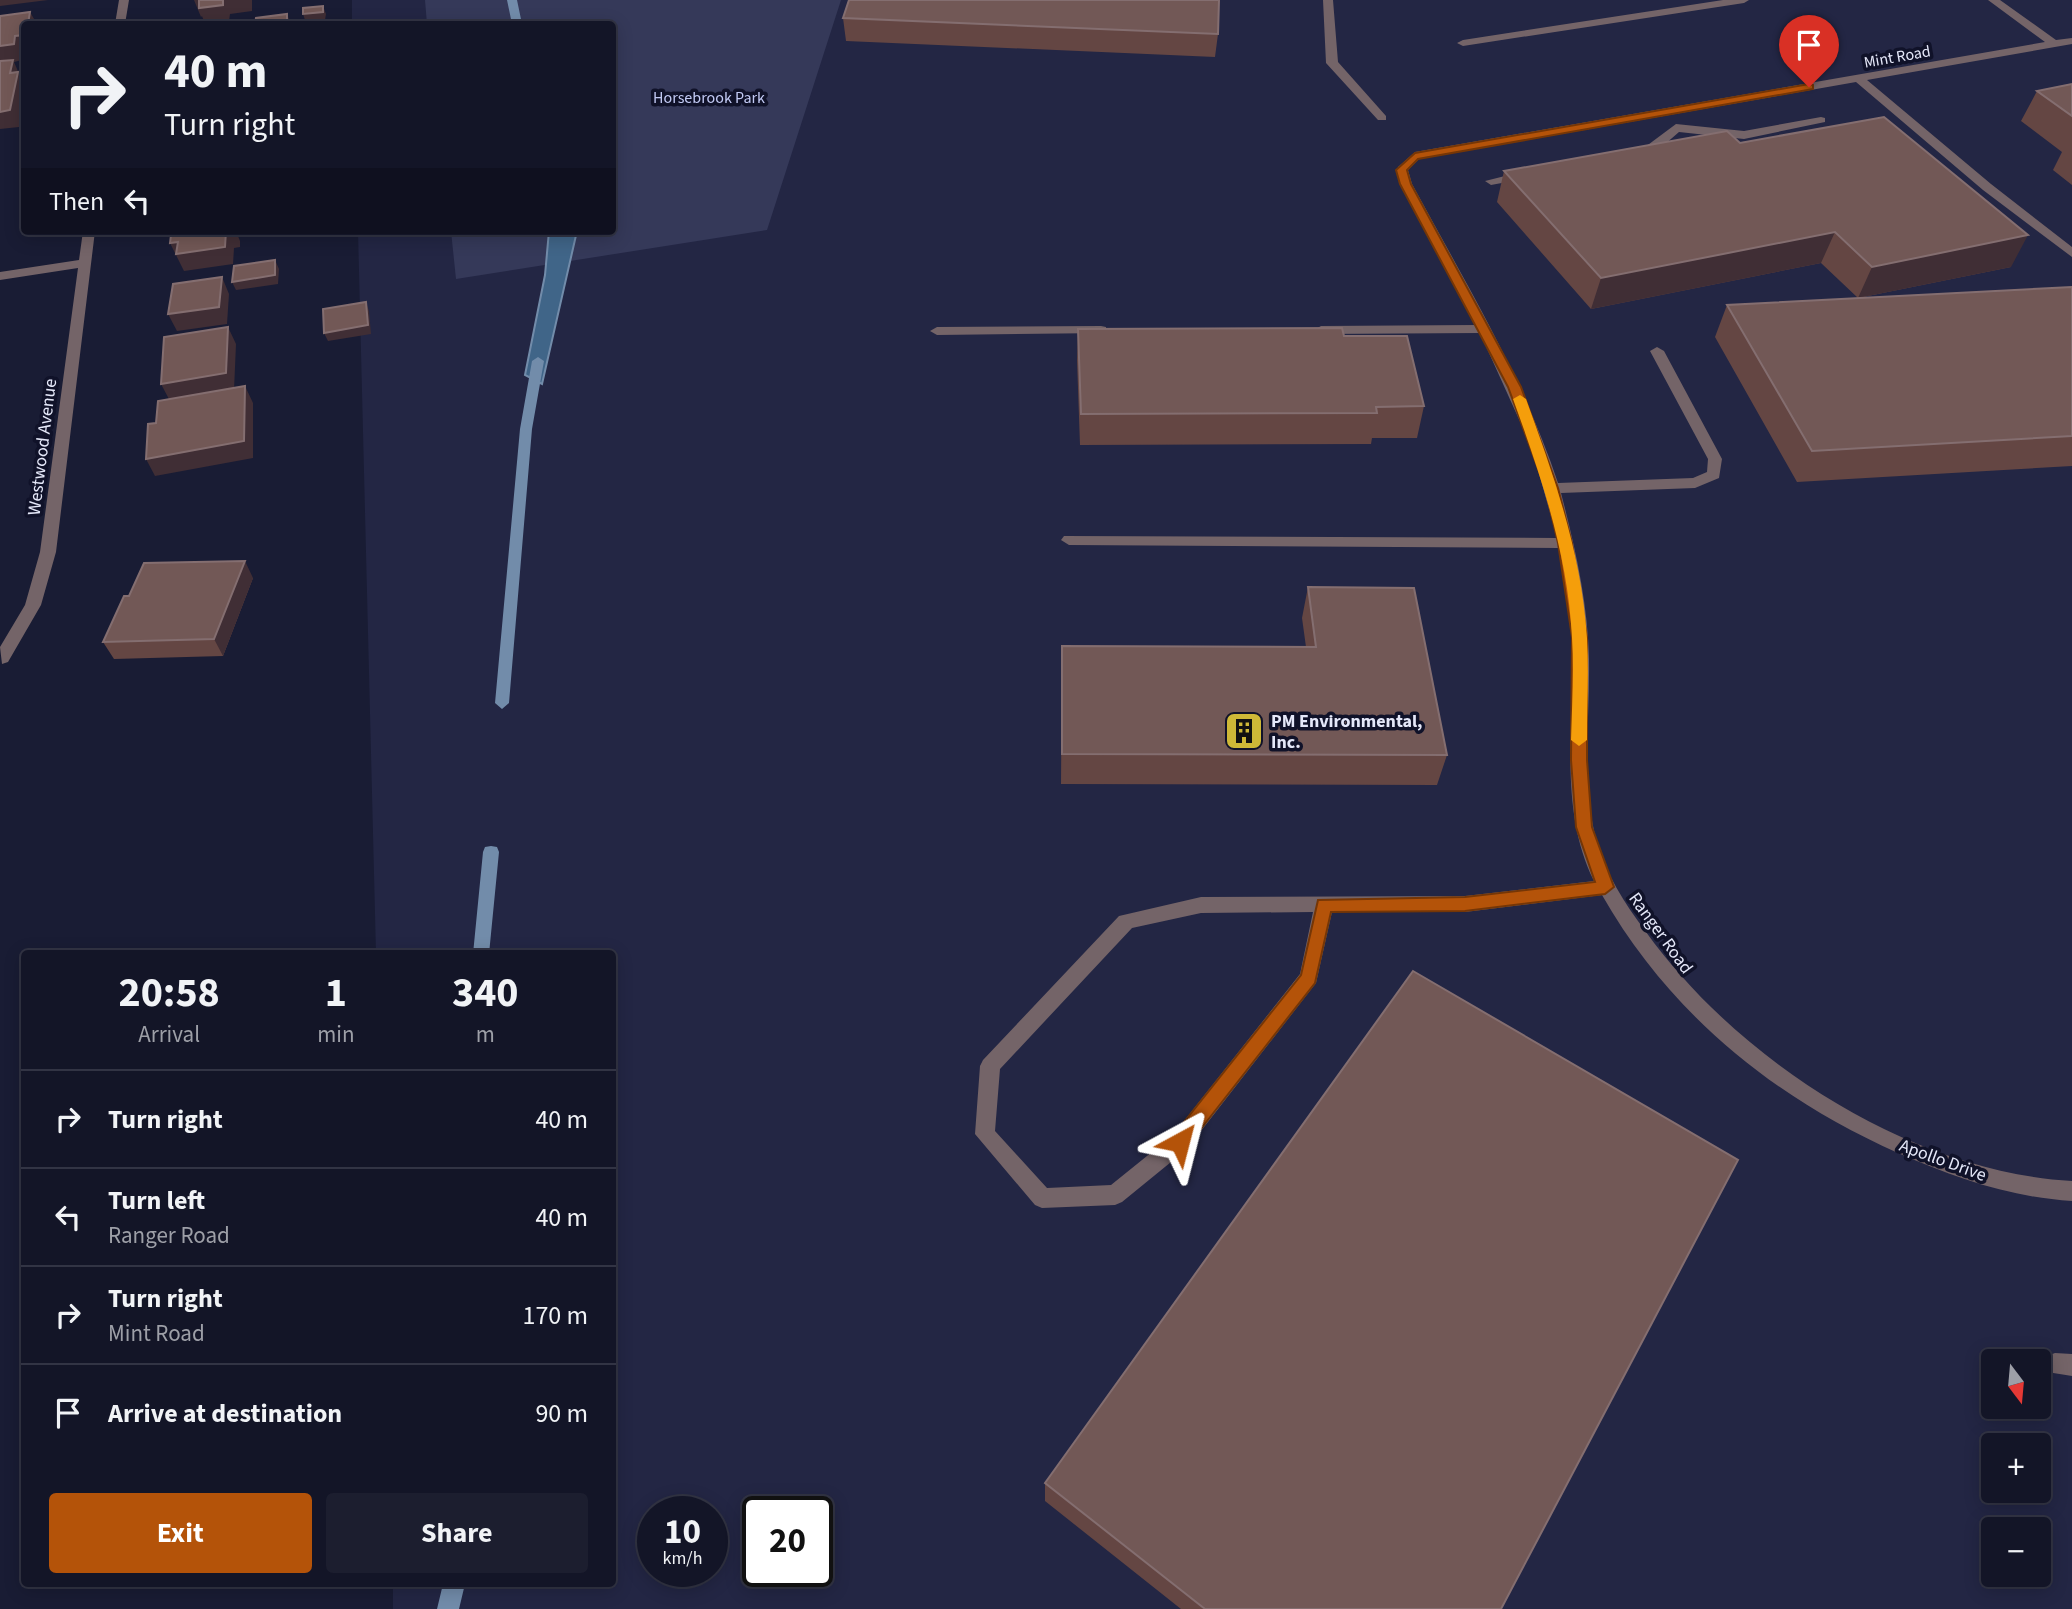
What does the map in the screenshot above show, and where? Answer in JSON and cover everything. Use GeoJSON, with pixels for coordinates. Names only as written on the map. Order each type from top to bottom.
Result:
{"type":"FeatureCollection","features":[{"type":"Feature","properties":{"kind":"street"},"geometry":{"type":"LineString","coordinates":[[120,21],[124,0]]}},
{"type":"Feature","properties":{"kind":"street"},"geometry":{"type":"LineString","coordinates":[[1328,0],[1332,63],[1382,118]]}},
{"type":"Feature","properties":{"kind":"street"},"geometry":{"type":"LineString","coordinates":[[1463,43],[1744,0]]}},
{"type":"Feature","properties":{"kind":"street"},"geometry":{"type":"LineString","coordinates":[[1993,0],[2054,44]]}},
{"type":"Feature","properties":{"kind":"street","name":"Mint Road"},"geometry":{"type":"LineString","coordinates":[[1402,170],[1415,156],[2072,41]]}},
{"type":"Feature","properties":{"kind":"street"},"geometry":{"type":"LineString","coordinates":[[1859,79],[1987,187],[2072,253]]}},
{"type":"Feature","properties":{"kind":"street"},"geometry":{"type":"LineString","coordinates":[[1660,113],[1693,144]]}},
{"type":"Feature","properties":{"kind":"street"},"geometry":{"type":"LineString","coordinates":[[1619,159],[1645,155],[1676,128],[1744,135],[1821,120]]}},
{"type":"Feature","properties":{"kind":"street","name":"Ranger Road"},"geometry":{"type":"LineString","coordinates":[[1402,170],[1406,184],[1515,387],[1552,488],[1565,543],[1580,637],[1579,760],[1584,827],[1605,887],[1648,952],[1689,1002],[1768,1070],[1822,1104]]}},
{"type":"Feature","properties":{"kind":"street"},"geometry":{"type":"LineString","coordinates":[[1491,181],[1542,172]]}},
{"type":"Feature","properties":{"kind":"street","name":"Westwood Avenue"},"geometry":{"type":"LineString","coordinates":[[2,658],[33,605],[48,552],[88,235]]}},
{"type":"Feature","properties":{"kind":"street"},"geometry":{"type":"LineString","coordinates":[[0,276],[85,263]]}},
{"type":"Feature","properties":{"kind":"street"},"geometry":{"type":"LineString","coordinates":[[1310,330],[1482,329]]}},
{"type":"Feature","properties":{"kind":"street"},"geometry":{"type":"LineString","coordinates":[[937,331],[1117,330]]}},
{"type":"Feature","properties":{"kind":"street"},"geometry":{"type":"LineString","coordinates":[[1552,488],[1695,483],[1714,475],[1715,459],[1657,351]]}},
{"type":"Feature","properties":{"kind":"street"},"geometry":{"type":"LineString","coordinates":[[1069,540],[1565,543]]}},
{"type":"Feature","properties":{"kind":"street"},"geometry":{"type":"LineString","coordinates":[[1324,905],[1309,977],[1180,1142],[1115,1195],[1042,1198],[985,1134],[990,1066],[1126,921],[1201,905],[1465,904],[1605,887]]}},
{"type":"Feature","properties":{"kind":"street","name":"Apollo Drive"},"geometry":{"type":"LineString","coordinates":[[1822,1104],[1889,1140],[1954,1167],[2018,1186],[2072,1191]]}},
{"type":"Feature","properties":{"kind":"shaded area"},"geometry":{"type":"Polygon","coordinates":[[[352,0],[2072,0],[2072,1609],[393,1609],[393,1587],[616,1587],[616,950],[376,950],[358,235],[616,235],[616,21],[352,21],[352,0]]]}},
{"type":"Feature","properties":{"kind":"shaded area"},"geometry":{"type":"Polygon","coordinates":[[[549,235],[576,235],[542,384],[525,375],[545,275],[549,235]]]}},
{"type":"Feature","properties":{"kind":"green space","name":"Horsebrook Park"},"geometry":{"type":"Polygon","coordinates":[[[425,0],[841,0],[767,230],[456,279],[451,235],[616,235],[616,21],[427,21],[425,0]]]}},
{"type":"Feature","properties":{"kind":"building"},"geometry":{"type":"Polygon","coordinates":[[[199,0],[223,0],[223,5],[199,8],[199,0]]]}},
{"type":"Feature","properties":{"kind":"building"},"geometry":{"type":"Polygon","coordinates":[[[849,0],[1219,0],[1218,34],[843,18],[849,0]]]}},
{"type":"Feature","properties":{"kind":"building"},"geometry":{"type":"Polygon","coordinates":[[[323,6],[323,12],[303,14],[303,8],[323,6]]]}},
{"type":"Feature","properties":{"kind":"building"},"geometry":{"type":"Polygon","coordinates":[[[30,12],[28,21],[21,21],[21,35],[15,36],[14,44],[0,46],[0,16],[30,12]]]}},
{"type":"Feature","properties":{"kind":"building"},"geometry":{"type":"Polygon","coordinates":[[[287,14],[287,21],[256,21],[256,18],[287,14]]]}},
{"type":"Feature","properties":{"kind":"building"},"geometry":{"type":"Polygon","coordinates":[[[13,60],[10,73],[18,72],[10,110],[0,112],[0,61],[13,60]]]}},
{"type":"Feature","properties":{"kind":"building"},"geometry":{"type":"Polygon","coordinates":[[[2072,84],[2072,116],[2037,91],[2072,84]]]}},
{"type":"Feature","properties":{"kind":"building"},"geometry":{"type":"Polygon","coordinates":[[[1884,117],[2028,235],[1872,267],[1835,232],[1601,278],[1504,171],[1727,131],[1740,143],[1884,117]]]}},
{"type":"Feature","properties":{"kind":"building"},"geometry":{"type":"Polygon","coordinates":[[[171,235],[226,235],[225,247],[176,254],[178,242],[170,243],[171,235]]]}},
{"type":"Feature","properties":{"kind":"building"},"geometry":{"type":"Polygon","coordinates":[[[275,260],[275,275],[232,282],[234,266],[275,260]]]}},
{"type":"Feature","properties":{"kind":"building"},"geometry":{"type":"Polygon","coordinates":[[[222,277],[219,307],[168,314],[173,284],[222,277]]]}},
{"type":"Feature","properties":{"kind":"building"},"geometry":{"type":"Polygon","coordinates":[[[2072,287],[2072,436],[1812,451],[1727,305],[2072,287]]]}},
{"type":"Feature","properties":{"kind":"building"},"geometry":{"type":"Polygon","coordinates":[[[366,302],[368,325],[324,333],[323,309],[366,302]]]}},
{"type":"Feature","properties":{"kind":"building"},"geometry":{"type":"Polygon","coordinates":[[[228,327],[226,373],[161,384],[164,337],[228,327]]]}},
{"type":"Feature","properties":{"kind":"building"},"geometry":{"type":"Polygon","coordinates":[[[1342,328],[1344,336],[1407,336],[1424,406],[1376,407],[1377,413],[1081,414],[1078,329],[1342,328]]]}},
{"type":"Feature","properties":{"kind":"building"},"geometry":{"type":"Polygon","coordinates":[[[245,386],[244,441],[146,459],[148,424],[156,423],[158,401],[245,386]]]}},
{"type":"Feature","properties":{"kind":"building"},"geometry":{"type":"Polygon","coordinates":[[[245,561],[214,639],[103,642],[124,596],[129,596],[144,563],[245,561]]]}},
{"type":"Feature","properties":{"kind":"building","name":"PM Environmental, Inc."},"geometry":{"type":"Polygon","coordinates":[[[1308,587],[1414,588],[1447,755],[1062,754],[1062,646],[1316,647],[1308,587]]]}},
{"type":"Feature","properties":{"kind":"building"},"geometry":{"type":"Polygon","coordinates":[[[1413,971],[1738,1160],[1501,1609],[1205,1609],[1045,1483],[1413,971]]]}},
{"type":"Feature","properties":{"kind":"waterway"},"geometry":{"type":"LineString","coordinates":[[512,0],[516,21]]}},
{"type":"Feature","properties":{"kind":"waterway"},"geometry":{"type":"LineString","coordinates":[[502,703],[526,429],[538,361]]}},
{"type":"Feature","properties":{"kind":"waterway"},"geometry":{"type":"LineString","coordinates":[[481,950],[491,852]]}},
{"type":"Feature","properties":{"kind":"waterway"},"geometry":{"type":"LineString","coordinates":[[448,1609],[453,1587]]}},
{"type":"Feature","properties":{"kind":"slow traffic"},"geometry":{"type":"LineString","coordinates":[[1520,399],[1552,488],[1565,543],[1580,637],[1579,740]]}},
{"type":"Feature","properties":{"kind":"place","name":"PM Environmental, Inc."},"geometry":{"type":"Point","coordinates":[1244,731]}},
{"type":"Feature","properties":{"kind":"route"},"geometry":{"type":"LineString","coordinates":[[1180,1142],[1309,977],[1324,905],[1465,904],[1605,887],[1584,827],[1579,760],[1580,637],[1565,543],[1552,488],[1515,387],[1406,184],[1402,170],[1415,156],[1809,87]]}}]}
